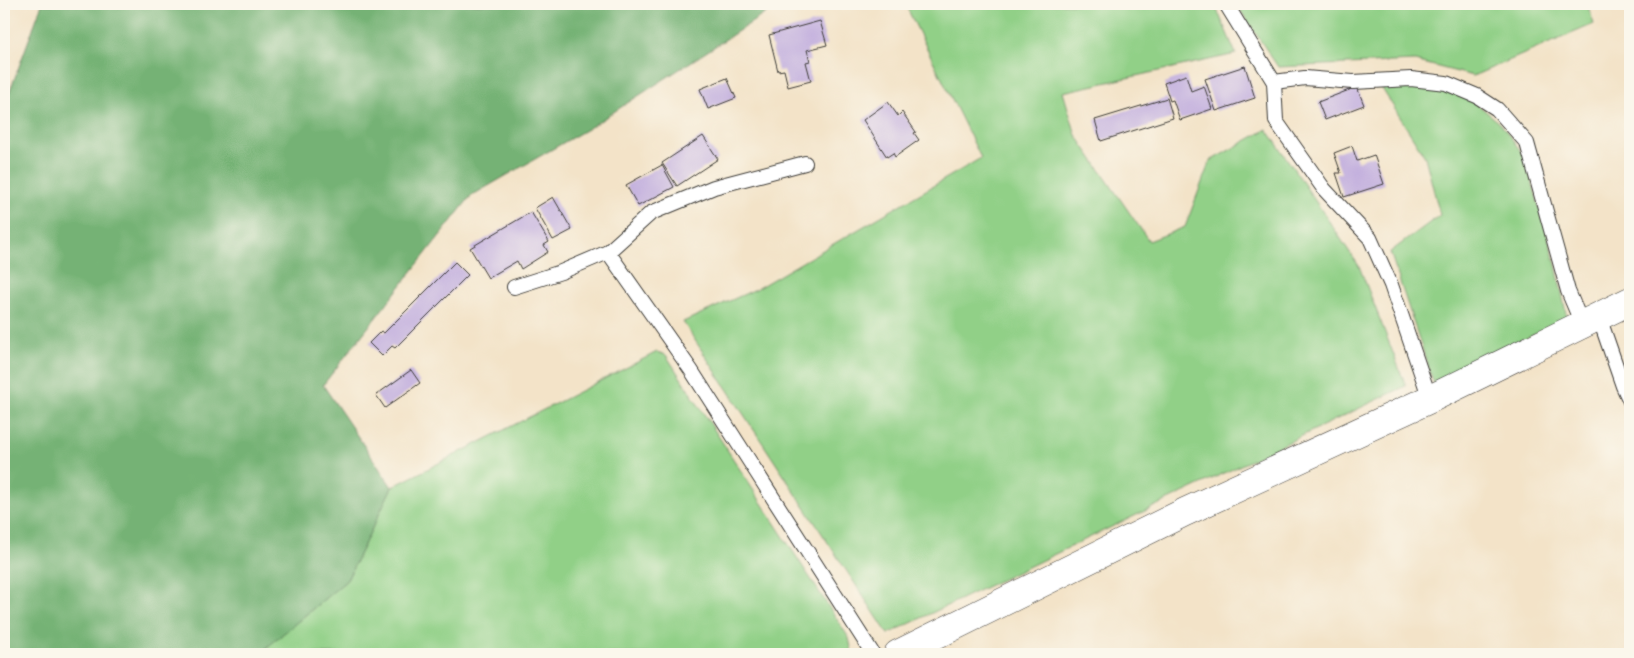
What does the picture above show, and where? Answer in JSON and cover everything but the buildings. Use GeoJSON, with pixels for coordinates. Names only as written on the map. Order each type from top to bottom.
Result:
{"type":"FeatureCollection","features":[{"type":"Feature","properties":{"kind":"street"},"geometry":{"type":"LineString","coordinates":[[898,654],[1185,512],[1430,399],[1630,301]]}},
{"type":"Feature","properties":{"kind":"lane"},"geometry":{"type":"LineString","coordinates":[[1226,4],[1274,82],[1276,121],[1324,189],[1370,238],[1391,285],[1430,399]]}},
{"type":"Feature","properties":{"kind":"lane"},"geometry":{"type":"LineString","coordinates":[[1274,82],[1305,78],[1353,82],[1411,79],[1446,83],[1477,96],[1497,109],[1527,143],[1568,291],[1590,320],[1630,401]]}},
{"type":"Feature","properties":{"kind":"lane"},"geometry":{"type":"LineString","coordinates":[[514,286],[561,272],[608,252],[651,213],[714,187],[805,163]]}},
{"type":"Feature","properties":{"kind":"lane"},"geometry":{"type":"LineString","coordinates":[[608,252],[696,378],[873,654]]}},
{"type":"Feature","properties":{"kind":"green space"},"geometry":{"type":"Polygon","coordinates":[[[42,4],[780,4],[589,128],[471,196],[323,385],[392,487],[347,580],[259,654],[4,654],[4,107],[42,4]]]}},
{"type":"Feature","properties":{"kind":"green space"},"geometry":{"type":"Polygon","coordinates":[[[905,4],[1212,4],[1218,12],[1236,54],[1063,92],[1076,135],[1149,241],[1185,227],[1210,161],[1267,129],[1359,266],[1406,386],[888,634],[683,322],[756,289],[981,158],[905,4]]]}},
{"type":"Feature","properties":{"kind":"green space"},"geometry":{"type":"Polygon","coordinates":[[[1236,4],[1587,4],[1594,24],[1473,76],[1415,61],[1278,67],[1236,4]]]}},
{"type":"Feature","properties":{"kind":"green space"},"geometry":{"type":"Polygon","coordinates":[[[1409,83],[1465,94],[1501,124],[1525,157],[1556,265],[1567,318],[1434,384],[1390,252],[1440,215],[1425,157],[1381,87],[1409,83]]]}},
{"type":"Feature","properties":{"kind":"green space"},"geometry":{"type":"Polygon","coordinates":[[[657,352],[666,355],[849,638],[852,652],[850,654],[259,654],[347,580],[392,487],[657,352]]]}}]}
